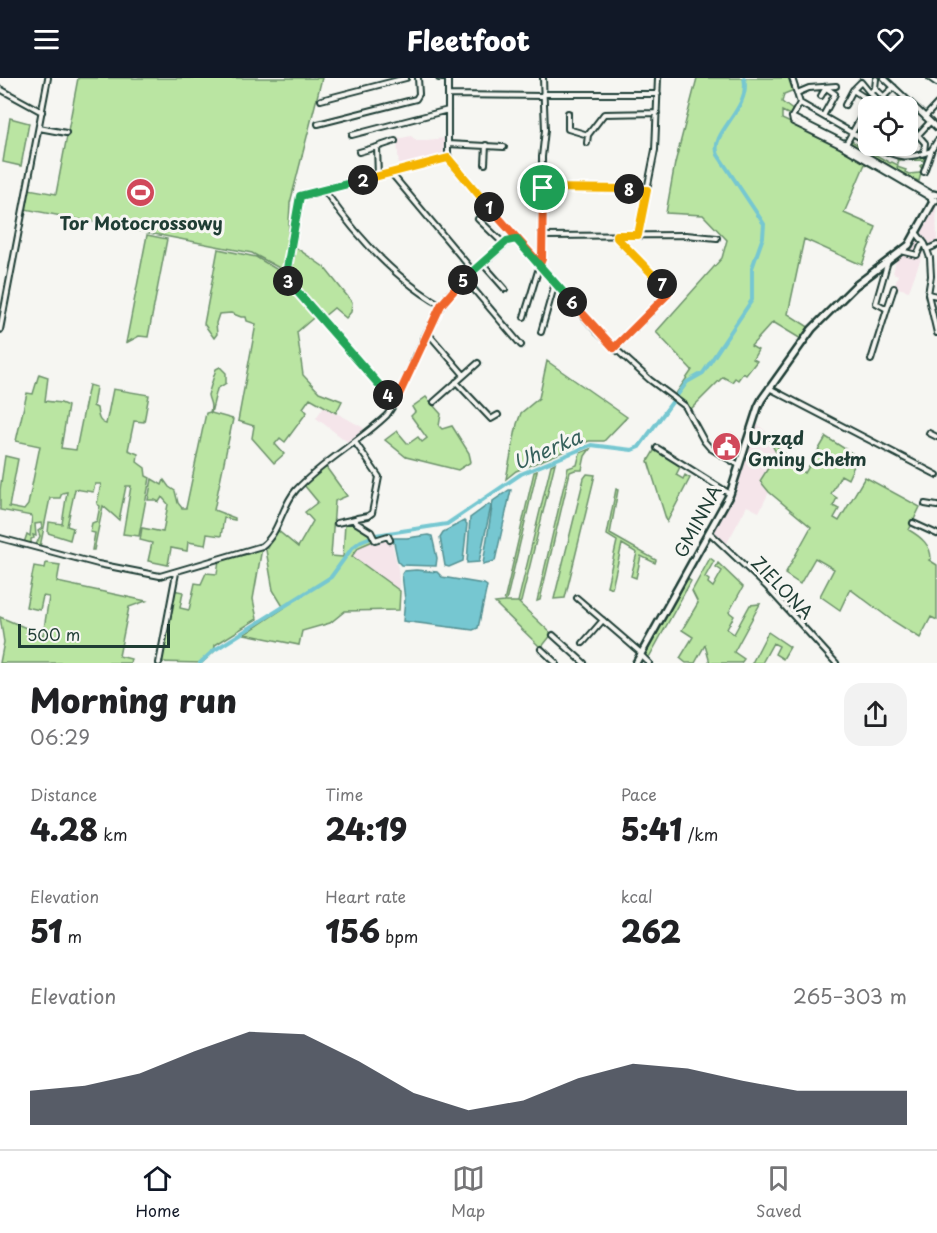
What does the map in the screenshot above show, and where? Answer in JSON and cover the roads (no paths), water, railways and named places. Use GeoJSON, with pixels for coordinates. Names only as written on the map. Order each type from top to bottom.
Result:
{"type":"FeatureCollection","features":[{"type":"Feature","properties":{"kind":"main road","name":"GMINNA"},"geometry":{"type":"LineString","coordinates":[[636,663],[730,494],[758,407],[769,388],[812,329],[855,286],[919,236],[933,198]]}},
{"type":"Feature","properties":{"kind":"street"},"geometry":{"type":"LineString","coordinates":[[0,330],[48,78]]}},
{"type":"Feature","properties":{"kind":"street"},"geometry":{"type":"LineString","coordinates":[[321,100],[405,78]]}},
{"type":"Feature","properties":{"kind":"street"},"geometry":{"type":"LineString","coordinates":[[318,124],[416,99],[419,94],[418,78]]}},
{"type":"Feature","properties":{"kind":"street"},"geometry":{"type":"LineString","coordinates":[[0,538],[135,572],[160,576],[256,549],[268,541],[294,493],[383,419],[395,403],[441,305],[473,271],[509,240],[510,231],[448,158],[447,78],[439,78]]}},
{"type":"Feature","properties":{"kind":"street"},"geometry":{"type":"LineString","coordinates":[[524,317],[542,259],[542,157],[545,130],[543,78]]}},
{"type":"Feature","properties":{"kind":"street"},"geometry":{"type":"LineString","coordinates":[[638,235],[655,150],[658,78]]}},
{"type":"Feature","properties":{"kind":"street"},"geometry":{"type":"LineString","coordinates":[[792,78],[800,103],[858,136]]}},
{"type":"Feature","properties":{"kind":"street"},"geometry":{"type":"LineString","coordinates":[[885,78],[903,96]]}},
{"type":"Feature","properties":{"kind":"street"},"geometry":{"type":"LineString","coordinates":[[930,78],[937,83]]}},
{"type":"Feature","properties":{"kind":"street"},"geometry":{"type":"LineString","coordinates":[[871,96],[876,79]]}},
{"type":"Feature","properties":{"kind":"street"},"geometry":{"type":"LineString","coordinates":[[845,105],[853,90],[861,82],[870,96]]}},
{"type":"Feature","properties":{"kind":"street"},"geometry":{"type":"LineString","coordinates":[[797,93],[809,88],[836,86]]}},
{"type":"Feature","properties":{"kind":"street"},"geometry":{"type":"LineString","coordinates":[[875,88],[884,96],[894,87]]}},
{"type":"Feature","properties":{"kind":"street"},"geometry":{"type":"LineString","coordinates":[[821,96],[825,88]]}},
{"type":"Feature","properties":{"kind":"street"},"geometry":{"type":"LineString","coordinates":[[823,116],[835,94],[825,88]]}},
{"type":"Feature","properties":{"kind":"street"},"geometry":{"type":"LineString","coordinates":[[0,89],[42,112]]}},
{"type":"Feature","properties":{"kind":"street"},"geometry":{"type":"LineString","coordinates":[[853,90],[868,96]]}},
{"type":"Feature","properties":{"kind":"street"},"geometry":{"type":"LineString","coordinates":[[448,95],[658,94]]}},
{"type":"Feature","properties":{"kind":"street"},"geometry":{"type":"LineString","coordinates":[[800,103],[792,117],[793,122],[842,146],[933,198]]}},
{"type":"Feature","properties":{"kind":"street"},"geometry":{"type":"LineString","coordinates":[[925,117],[937,106]]}},
{"type":"Feature","properties":{"kind":"street"},"geometry":{"type":"LineString","coordinates":[[352,135],[448,110]]}},
{"type":"Feature","properties":{"kind":"street"},"geometry":{"type":"LineString","coordinates":[[918,110],[937,128]]}},
{"type":"Feature","properties":{"kind":"street"},"geometry":{"type":"LineString","coordinates":[[568,113],[568,129],[588,135]]}},
{"type":"Feature","properties":{"kind":"street"},"geometry":{"type":"LineString","coordinates":[[587,143],[588,135],[604,114],[657,113]]}},
{"type":"Feature","properties":{"kind":"street"},"geometry":{"type":"LineString","coordinates":[[792,117],[846,144],[933,198]]}},
{"type":"Feature","properties":{"kind":"street"},"geometry":{"type":"LineString","coordinates":[[846,144],[858,121]]}},
{"type":"Feature","properties":{"kind":"street"},"geometry":{"type":"LineString","coordinates":[[924,153],[925,143],[918,135],[930,122]]}},
{"type":"Feature","properties":{"kind":"street"},"geometry":{"type":"LineString","coordinates":[[39,128],[66,133]]}},
{"type":"Feature","properties":{"kind":"street"},"geometry":{"type":"LineString","coordinates":[[359,152],[395,141]]}},
{"type":"Feature","properties":{"kind":"street"},"geometry":{"type":"LineString","coordinates":[[924,172],[937,141]]}},
{"type":"Feature","properties":{"kind":"street"},"geometry":{"type":"LineString","coordinates":[[448,144],[504,147]]}},
{"type":"Feature","properties":{"kind":"street"},"geometry":{"type":"LineString","coordinates":[[485,164],[486,145]]}},
{"type":"Feature","properties":{"kind":"street"},"geometry":{"type":"LineString","coordinates":[[377,147],[378,176]]}},
{"type":"Feature","properties":{"kind":"street"},"geometry":{"type":"LineString","coordinates":[[918,154],[931,151]]}},
{"type":"Feature","properties":{"kind":"street"},"geometry":{"type":"LineString","coordinates":[[395,403],[286,278],[300,196],[448,158]]}},
{"type":"Feature","properties":{"kind":"street"},"geometry":{"type":"LineString","coordinates":[[391,172],[473,271]]}},
{"type":"Feature","properties":{"kind":"street"},"geometry":{"type":"LineString","coordinates":[[543,188],[647,190]]}},
{"type":"Feature","properties":{"kind":"street"},"geometry":{"type":"LineString","coordinates":[[324,190],[389,267],[425,296],[441,305]]}},
{"type":"Feature","properties":{"kind":"street"},"geometry":{"type":"LineString","coordinates":[[478,219],[509,240],[518,240],[597,332],[650,380],[689,410],[707,445],[739,466]]}},
{"type":"Feature","properties":{"kind":"street"},"geometry":{"type":"LineString","coordinates":[[614,348],[669,291],[619,241],[617,235]]}},
{"type":"Feature","properties":{"kind":"street"},"geometry":{"type":"LineString","coordinates":[[542,236],[686,235],[717,238]]}},
{"type":"Feature","properties":{"kind":"street"},"geometry":{"type":"LineString","coordinates":[[919,236],[937,245]]}},
{"type":"Feature","properties":{"kind":"street"},"geometry":{"type":"LineString","coordinates":[[904,249],[917,255],[921,246],[919,236]]}},
{"type":"Feature","properties":{"kind":"street"},"geometry":{"type":"LineString","coordinates":[[919,236],[931,269],[928,294],[937,333]]}},
{"type":"Feature","properties":{"kind":"street"},"geometry":{"type":"LineString","coordinates":[[887,309],[876,303],[888,260]]}},
{"type":"Feature","properties":{"kind":"street"},"geometry":{"type":"LineString","coordinates":[[482,263],[505,289]]}},
{"type":"Feature","properties":{"kind":"street"},"geometry":{"type":"LineString","coordinates":[[465,279],[521,345]]}},
{"type":"Feature","properties":{"kind":"street"},"geometry":{"type":"LineString","coordinates":[[541,332],[555,283]]}},
{"type":"Feature","properties":{"kind":"street"},"geometry":{"type":"LineString","coordinates":[[871,360],[894,288]]}},
{"type":"Feature","properties":{"kind":"street"},"geometry":{"type":"LineString","coordinates":[[928,294],[937,296]]}},
{"type":"Feature","properties":{"kind":"street"},"geometry":{"type":"LineString","coordinates":[[427,333],[464,375]]}},
{"type":"Feature","properties":{"kind":"street"},"geometry":{"type":"LineString","coordinates":[[434,402],[478,363]]}},
{"type":"Feature","properties":{"kind":"street"},"geometry":{"type":"LineString","coordinates":[[456,382],[491,419],[498,415]]}},
{"type":"Feature","properties":{"kind":"street"},"geometry":{"type":"LineString","coordinates":[[769,388],[937,475]]}},
{"type":"Feature","properties":{"kind":"street"},"geometry":{"type":"LineString","coordinates":[[929,433],[937,437]]}},
{"type":"Feature","properties":{"kind":"street"},"geometry":{"type":"LineString","coordinates":[[337,523],[372,513],[379,477],[355,442]]}},
{"type":"Feature","properties":{"kind":"street"},"geometry":{"type":"LineString","coordinates":[[657,447],[730,494]]}},
{"type":"Feature","properties":{"kind":"street"},"geometry":{"type":"LineString","coordinates":[[925,504],[937,506]]}},
{"type":"Feature","properties":{"kind":"street"},"geometry":{"type":"LineString","coordinates":[[355,519],[375,540],[388,537],[390,540]]}},
{"type":"Feature","properties":{"kind":"street"},"geometry":{"type":"LineString","coordinates":[[913,523],[937,534]]}},
{"type":"Feature","properties":{"kind":"street","name":"ZIELONA"},"geometry":{"type":"LineString","coordinates":[[709,531],[766,586],[836,663]]}},
{"type":"Feature","properties":{"kind":"street"},"geometry":{"type":"LineString","coordinates":[[159,663],[176,573]]}},
{"type":"Feature","properties":{"kind":"street"},"geometry":{"type":"LineString","coordinates":[[577,598],[649,663]]}},
{"type":"Feature","properties":{"kind":"street"},"geometry":{"type":"LineString","coordinates":[[583,643],[603,620]]}},
{"type":"Feature","properties":{"kind":"street"},"geometry":{"type":"LineString","coordinates":[[553,635],[582,662]]}},
{"type":"Feature","properties":{"kind":"street"},"geometry":{"type":"LineString","coordinates":[[541,649],[556,663]]}},
{"type":"Feature","properties":{"kind":"water"},"geometry":{"type":"Polygon","coordinates":[[[511,490],[495,561],[483,564],[493,501],[511,490]]]}},
{"type":"Feature","properties":{"kind":"water"},"geometry":{"type":"Polygon","coordinates":[[[489,504],[491,506],[479,562],[467,563],[470,518],[489,504]]]}},
{"type":"Feature","properties":{"kind":"water"},"geometry":{"type":"Polygon","coordinates":[[[464,521],[467,524],[463,561],[449,567],[445,566],[440,537],[443,532],[464,521]]]}},
{"type":"Feature","properties":{"kind":"water"},"geometry":{"type":"Polygon","coordinates":[[[432,536],[437,558],[436,566],[401,565],[398,562],[393,538],[432,536]]]}},
{"type":"Feature","properties":{"kind":"water"},"geometry":{"type":"Polygon","coordinates":[[[404,571],[437,572],[442,577],[487,586],[478,628],[473,630],[403,621],[405,600],[402,574],[404,571]]]}},
{"type":"Feature","properties":{"kind":"waterway","name":"Uherka"},"geometry":{"type":"LineString","coordinates":[[200,663],[213,651],[331,577],[352,548],[361,541],[376,535],[447,524],[521,474],[591,445],[632,450],[639,447],[687,382],[703,373],[752,300],[752,268],[763,237],[764,224],[718,155],[717,147],[719,138],[742,100],[745,89],[744,78]]}},
{"type":"Feature","properties":{"kind":"place","name":"Tor Motocrossowy"},"geometry":{"type":"Point","coordinates":[141,193]}},
{"type":"Feature","properties":{"kind":"place","name":"Urząd Gminy Chełm"},"geometry":{"type":"Point","coordinates":[727,447]}}]}
